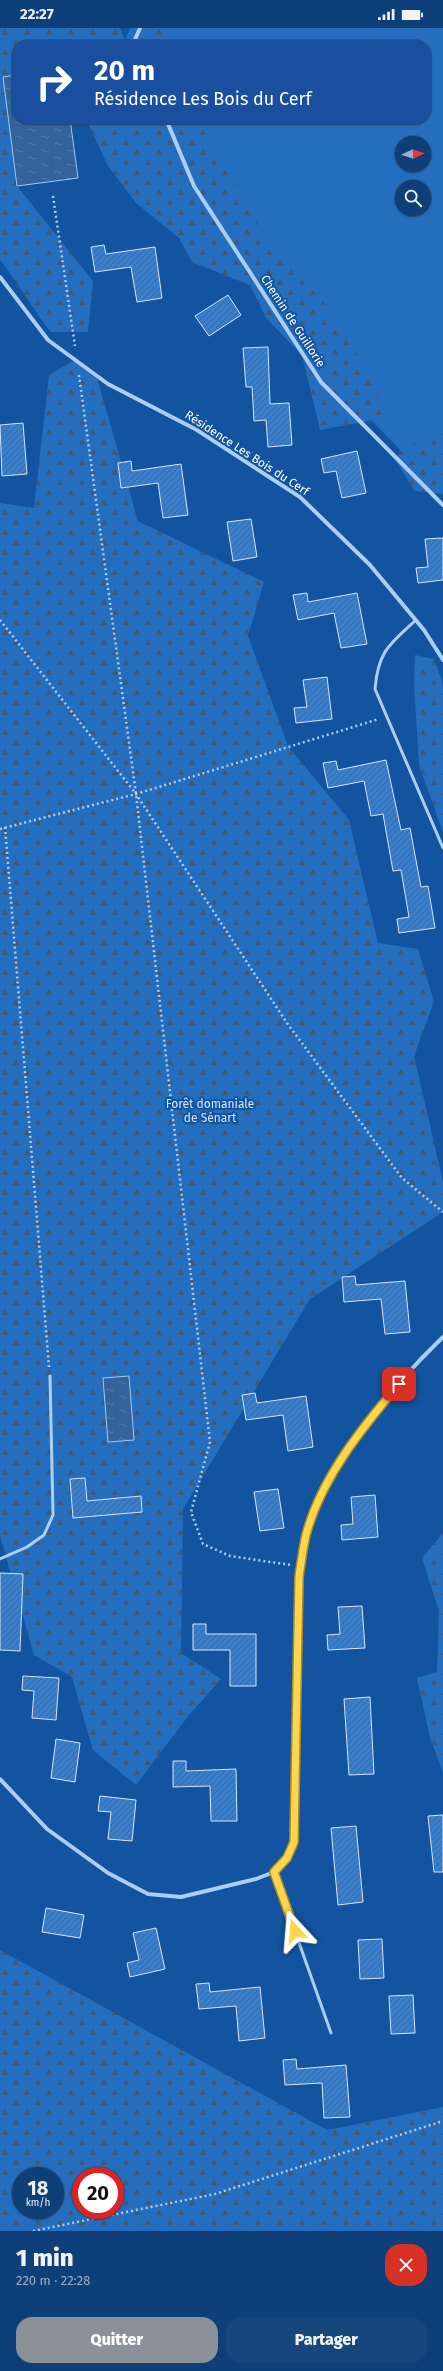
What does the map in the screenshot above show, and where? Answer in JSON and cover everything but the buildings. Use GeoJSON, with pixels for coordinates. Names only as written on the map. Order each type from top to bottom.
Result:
{"type":"FeatureCollection","features":[{"type":"Feature","properties":{"kind":"street"},"geometry":{"type":"LineString","coordinates":[[135,40],[140,28]]}},
{"type":"Feature","properties":{"kind":"street","name":"Chemin de Guillorie"},"geometry":{"type":"LineString","coordinates":[[168,124],[194,186],[321,382],[443,505]]}},
{"type":"Feature","properties":{"kind":"street","name":"Résidence Les Bois du Cerf"},"geometry":{"type":"LineString","coordinates":[[0,277],[48,340],[77,362],[108,384],[197,430],[300,497],[370,565],[416,620],[443,660]]}},
{"type":"Feature","properties":{"kind":"street"},"geometry":{"type":"LineString","coordinates":[[0,1779],[47,1829],[108,1873],[148,1894],[181,1898],[256,1879],[274,1872],[287,1858],[294,1842],[301,1566],[306,1534],[327,1482],[380,1407],[417,1362],[443,1337]]}},
{"type":"Feature","properties":{"kind":"lane"},"geometry":{"type":"LineString","coordinates":[[416,620],[386,648],[377,670],[375,689],[443,848]]}},
{"type":"Feature","properties":{"kind":"lane"},"geometry":{"type":"LineString","coordinates":[[0,1559],[27,1547],[44,1535],[53,1515],[50,1376]]}},
{"type":"Feature","properties":{"kind":"lane"},"geometry":{"type":"LineString","coordinates":[[274,1872],[331,2033]]}},
{"type":"Feature","properties":{"kind":"path"},"geometry":{"type":"LineString","coordinates":[[53,196],[136,794],[210,1442],[191,1512],[203,1544],[230,1556],[301,1566]]}},
{"type":"Feature","properties":{"kind":"path"},"geometry":{"type":"LineString","coordinates":[[0,620],[136,794],[287,1023],[402,1178],[443,1212]]}},
{"type":"Feature","properties":{"kind":"path"},"geometry":{"type":"LineString","coordinates":[[0,829],[136,794],[387,717]]}},
{"type":"Feature","properties":{"kind":"path"},"geometry":{"type":"LineString","coordinates":[[5,827],[50,1376]]}},
{"type":"Feature","properties":{"kind":"path"},"geometry":{"type":"LineString","coordinates":[[33,2231],[215,2194],[443,2121]]}},
{"type":"Feature","properties":{"kind":"green space"},"geometry":{"type":"Polygon","coordinates":[[[0,28],[120,28],[125,40],[12,40],[12,76],[3,77],[17,186],[93,281],[88,332],[50,332],[0,259],[0,28]]]}},
{"type":"Feature","properties":{"kind":"green space"},"geometry":{"type":"Polygon","coordinates":[[[130,28],[164,28],[160,40],[125,40],[130,28]]]}},
{"type":"Feature","properties":{"kind":"green space"},"geometry":{"type":"Polygon","coordinates":[[[149,28],[443,28],[443,495],[319,365],[177,124],[431,124],[431,40],[145,40],[149,28]]]}},
{"type":"Feature","properties":{"kind":"green space"},"geometry":{"type":"Polygon","coordinates":[[[88,124],[201,124],[267,240],[322,300],[374,381],[384,418],[320,430],[302,355],[266,318],[250,285],[192,262],[179,238],[136,203],[108,166],[88,124]]]}},
{"type":"Feature","properties":{"kind":"green space","name":"Forêt domaniale de Sénart"},"geometry":{"type":"Polygon","coordinates":[[[76,359],[97,378],[138,521],[264,582],[248,636],[288,746],[349,820],[378,943],[418,949],[434,1002],[414,1056],[443,1182],[443,1212],[310,1299],[183,1509],[181,1653],[221,1679],[189,1715],[136,1785],[93,1750],[72,1677],[34,1655],[0,1536],[0,503],[34,508],[49,375],[76,359]]]}},
{"type":"Feature","properties":{"kind":"green space"},"geometry":{"type":"Polygon","coordinates":[[[438,426],[443,432],[443,494],[415,491],[394,458],[438,426]]]}},
{"type":"Feature","properties":{"kind":"green space"},"geometry":{"type":"Polygon","coordinates":[[[415,655],[434,659],[443,684],[443,832],[419,765],[414,684],[415,655]]]}},
{"type":"Feature","properties":{"kind":"green space"},"geometry":{"type":"Polygon","coordinates":[[[443,1533],[443,1772],[430,1738],[417,1678],[437,1672],[439,1611],[422,1558],[443,1533]]]}},
{"type":"Feature","properties":{"kind":"green space"},"geometry":{"type":"Polygon","coordinates":[[[0,1950],[327,2130],[443,2107],[443,2231],[0,2231],[0,1950]]]}},
{"type":"Feature","properties":{"kind":"water"},"geometry":{"type":"Polygon","coordinates":[[[12,76],[12,124],[71,124],[78,178],[17,186],[3,77],[12,76]]]}},
{"type":"Feature","properties":{"kind":"water"},"geometry":{"type":"Polygon","coordinates":[[[129,1376],[134,1440],[108,1442],[103,1378],[129,1376]]]}},
{"type":"Feature","properties":{"kind":"route"},"geometry":{"type":"LineString","coordinates":[[295,1931],[274,1872],[287,1858],[294,1842],[296,1806],[299,1577],[306,1534],[327,1482],[380,1407],[399,1384]]}}]}
